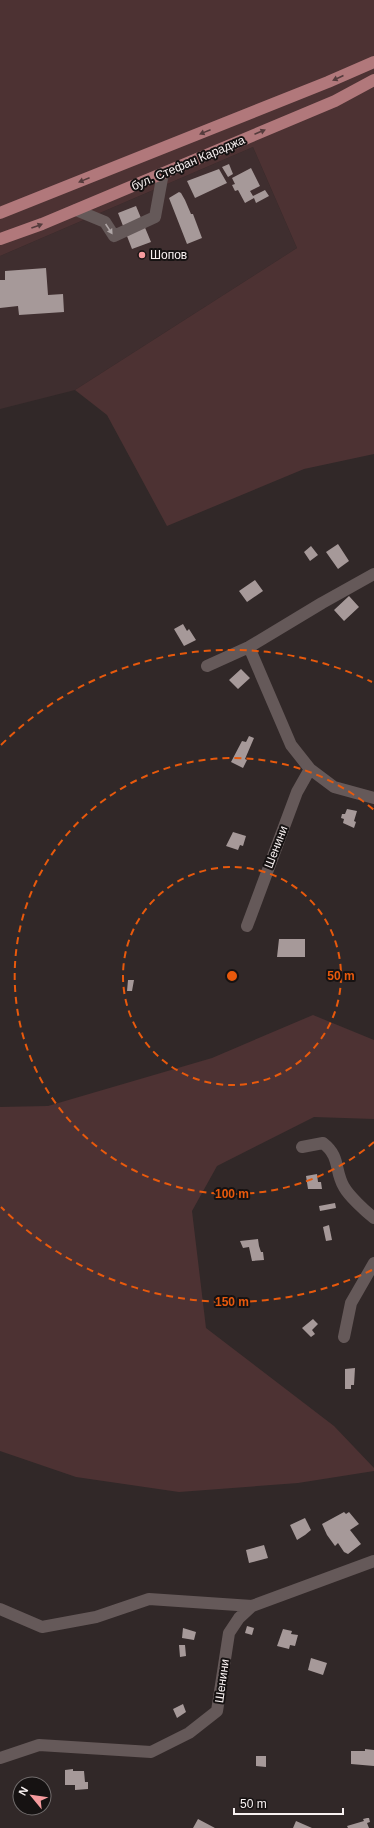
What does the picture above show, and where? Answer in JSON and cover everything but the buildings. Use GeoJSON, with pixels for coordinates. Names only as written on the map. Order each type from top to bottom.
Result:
{"type":"FeatureCollection","features":[{"type":"Feature","properties":{"kind":"main road","name":"бул. Стефан Караджа"},"geometry":{"type":"LineString","coordinates":[[0,213],[328,82],[373,61]]}},
{"type":"Feature","properties":{"kind":"main road","name":"бул. Стефан Караджа"},"geometry":{"type":"LineString","coordinates":[[0,239],[76,210],[335,101],[374,80]]}},
{"type":"Feature","properties":{"kind":"street"},"geometry":{"type":"LineString","coordinates":[[76,210],[105,222],[114,236],[155,217],[163,173]]}},
{"type":"Feature","properties":{"kind":"street"},"geometry":{"type":"LineString","coordinates":[[207,666],[250,647],[322,603],[374,574]]}},
{"type":"Feature","properties":{"kind":"street"},"geometry":{"type":"LineString","coordinates":[[250,647],[291,745],[310,769],[334,787],[374,798]]}},
{"type":"Feature","properties":{"kind":"street","name":"Шенини"},"geometry":{"type":"LineString","coordinates":[[247,926],[297,792],[310,769]]}},
{"type":"Feature","properties":{"kind":"street"},"geometry":{"type":"LineString","coordinates":[[302,1147],[323,1143],[329,1148],[334,1154],[344,1186],[374,1218]]}},
{"type":"Feature","properties":{"kind":"street"},"geometry":{"type":"LineString","coordinates":[[344,1338],[350,1303],[374,1263]]}},
{"type":"Feature","properties":{"kind":"street","name":"Шенини"},"geometry":{"type":"LineString","coordinates":[[0,1758],[39,1745],[151,1752],[189,1733],[217,1711],[229,1633],[239,1618],[252,1606],[374,1561]]}},
{"type":"Feature","properties":{"kind":"street"},"geometry":{"type":"LineString","coordinates":[[0,1609],[42,1627],[96,1617],[149,1599],[252,1606]]}},
{"type":"Feature","properties":{"kind":"shaded area"},"geometry":{"type":"Polygon","coordinates":[[[0,0],[374,0],[374,454],[304,469],[167,526],[107,415],[75,390],[297,248],[253,147],[0,256],[0,0]]]}},
{"type":"Feature","properties":{"kind":"shaded area"},"geometry":{"type":"Polygon","coordinates":[[[253,147],[297,248],[75,390],[0,409],[0,256],[253,147]]]}},
{"type":"Feature","properties":{"kind":"shaded area"},"geometry":{"type":"Polygon","coordinates":[[[313,1015],[374,1040],[374,1119],[314,1117],[217,1166],[192,1211],[206,1328],[334,1426],[374,1468],[374,1471],[298,1483],[179,1492],[76,1477],[0,1451],[0,1107],[48,1106],[212,1058],[313,1015]]]}},
{"type":"Feature","properties":{"kind":"place","name":"Шопов"},"geometry":{"type":"Point","coordinates":[142,255]}}]}
